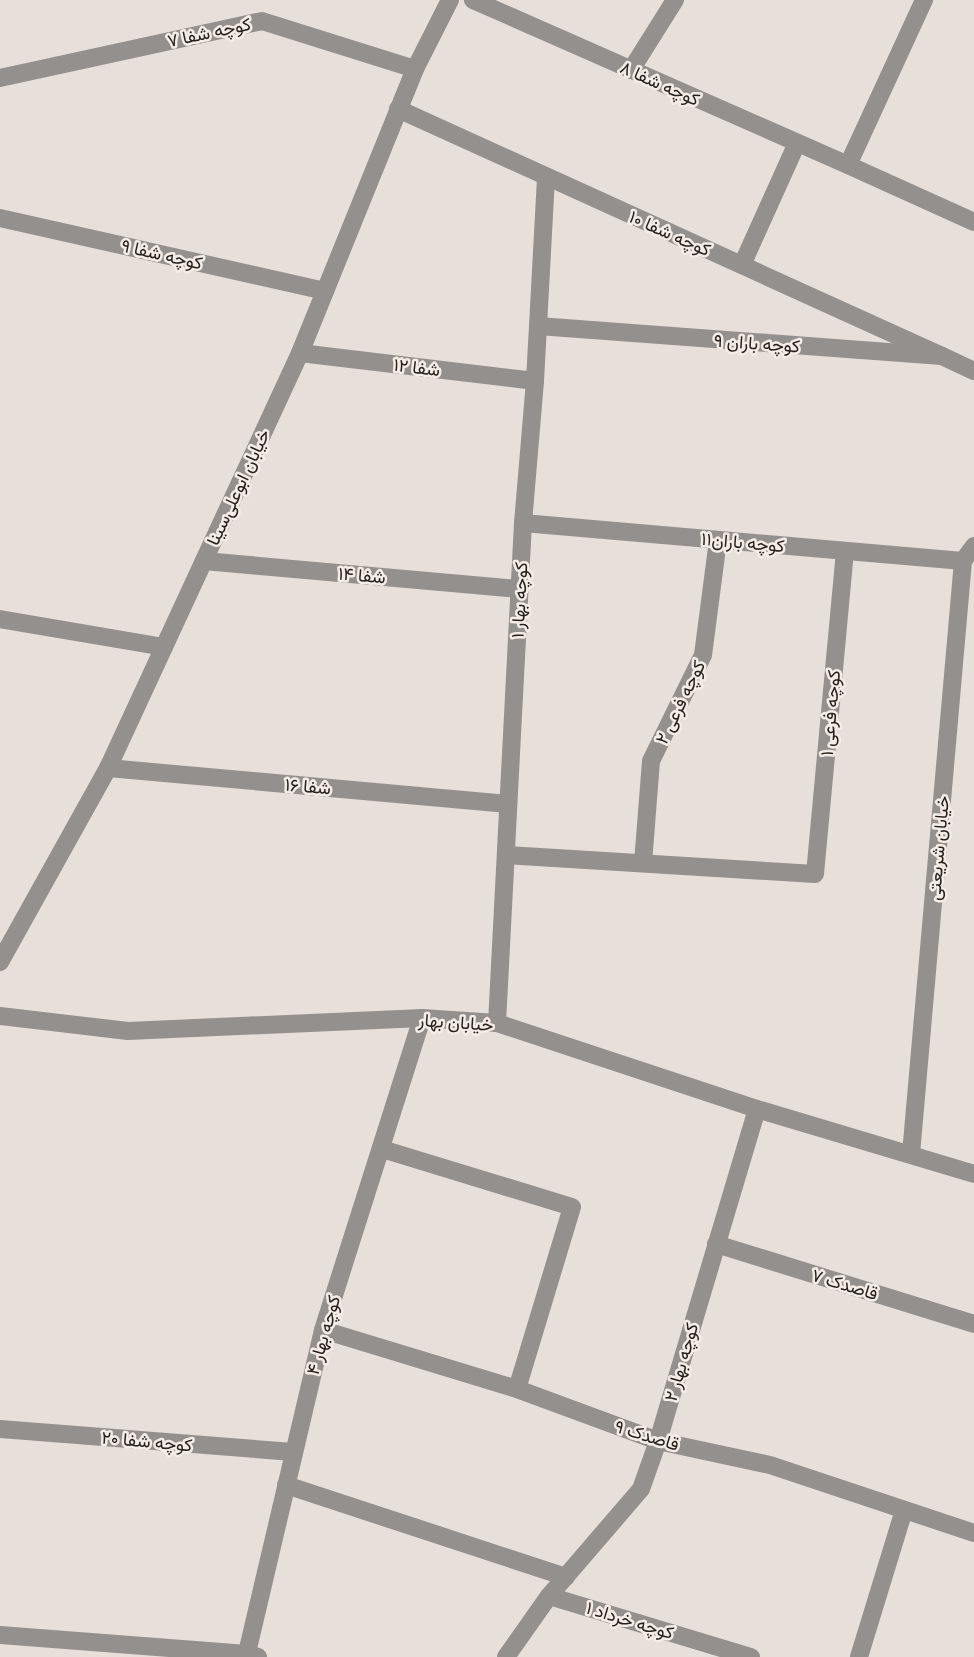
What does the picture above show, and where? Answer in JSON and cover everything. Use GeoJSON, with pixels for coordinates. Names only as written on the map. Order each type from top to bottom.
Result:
{"type":"FeatureCollection","features":[{"type":"Feature","properties":{"kind":"street","name":"خیابان ابوعلی‌سینا"},"geometry":{"type":"LineString","coordinates":[[0,962],[108,768],[300,353],[398,109],[450,0]]}},
{"type":"Feature","properties":{"kind":"street","name":"کوچه شفا ۸"},"geometry":{"type":"LineString","coordinates":[[473,0],[974,222]]}},
{"type":"Feature","properties":{"kind":"street"},"geometry":{"type":"LineString","coordinates":[[631,70],[675,0]]}},
{"type":"Feature","properties":{"kind":"street"},"geometry":{"type":"LineString","coordinates":[[848,165],[925,0]]}},
{"type":"Feature","properties":{"kind":"street","name":"کوچه شفا ۷"},"geometry":{"type":"LineString","coordinates":[[0,78],[262,21],[415,69]]}},
{"type":"Feature","properties":{"kind":"street","name":"کوچه شفا ۱۰"},"geometry":{"type":"LineString","coordinates":[[398,109],[942,356]]}},
{"type":"Feature","properties":{"kind":"street"},"geometry":{"type":"LineString","coordinates":[[742,265],[797,143]]}},
{"type":"Feature","properties":{"kind":"street","name":"کوچه بهار ۱"},"geometry":{"type":"LineString","coordinates":[[497,1023],[519,589],[535,381],[545,177]]}},
{"type":"Feature","properties":{"kind":"street","name":"کوچه شفا ۹"},"geometry":{"type":"LineString","coordinates":[[0,218],[325,291]]}},
{"type":"Feature","properties":{"kind":"street","name":"کوچه باران ۹"},"geometry":{"type":"LineString","coordinates":[[538,326],[942,356],[974,371]]}},
{"type":"Feature","properties":{"kind":"street","name":"شفا ۱۲"},"geometry":{"type":"LineString","coordinates":[[300,353],[535,381]]}},
{"type":"Feature","properties":{"kind":"street","name":"کوچه باران۱۱"},"geometry":{"type":"LineString","coordinates":[[523,523],[963,561]]}},
{"type":"Feature","properties":{"kind":"street","name":"کوچه فرعی ۲"},"geometry":{"type":"LineString","coordinates":[[643,863],[651,761],[703,655],[718,540]]}},
{"type":"Feature","properties":{"kind":"street"},"geometry":{"type":"LineString","coordinates":[[963,561],[974,546]]}},
{"type":"Feature","properties":{"kind":"street","name":"کوچه فرعی ۱"},"geometry":{"type":"LineString","coordinates":[[643,863],[815,874],[845,551]]}},
{"type":"Feature","properties":{"kind":"street","name":"شفا ۱۴"},"geometry":{"type":"LineString","coordinates":[[204,561],[519,589]]}},
{"type":"Feature","properties":{"kind":"street","name":"خیابان شریعتی"},"geometry":{"type":"LineString","coordinates":[[911,1154],[963,561]]}},
{"type":"Feature","properties":{"kind":"street"},"geometry":{"type":"LineString","coordinates":[[0,619],[164,647]]}},
{"type":"Feature","properties":{"kind":"street","name":"شفا ۱۶"},"geometry":{"type":"LineString","coordinates":[[108,768],[508,804]]}},
{"type":"Feature","properties":{"kind":"street"},"geometry":{"type":"LineString","coordinates":[[506,855],[643,863]]}},
{"type":"Feature","properties":{"kind":"street","name":"خیابان بهار"},"geometry":{"type":"LineString","coordinates":[[0,1016],[128,1031],[422,1018],[497,1023],[757,1109],[974,1174]]}},
{"type":"Feature","properties":{"kind":"street","name":"کوچه بهار ۴"},"geometry":{"type":"LineString","coordinates":[[250,1656],[293,1452],[323,1330],[422,1018]]}},
{"type":"Feature","properties":{"kind":"street","name":"کوچه بهار ۲"},"geometry":{"type":"LineString","coordinates":[[506,1657],[549,1596],[640,1489],[658,1441],[757,1109]]}},
{"type":"Feature","properties":{"kind":"street"},"geometry":{"type":"LineString","coordinates":[[382,1149],[572,1207],[516,1389]]}},
{"type":"Feature","properties":{"kind":"street","name":"قاصدک ۷"},"geometry":{"type":"LineString","coordinates":[[716,1244],[974,1324]]}},
{"type":"Feature","properties":{"kind":"street","name":"قاصدک ۹"},"geometry":{"type":"LineString","coordinates":[[323,1330],[516,1389],[658,1441],[770,1465],[974,1533]]}},
{"type":"Feature","properties":{"kind":"street","name":"کوچه شفا ۲۰"},"geometry":{"type":"LineString","coordinates":[[0,1429],[293,1452]]}},
{"type":"Feature","properties":{"kind":"street"},"geometry":{"type":"LineString","coordinates":[[286,1485],[566,1577]]}},
{"type":"Feature","properties":{"kind":"street"},"geometry":{"type":"LineString","coordinates":[[859,1657],[904,1510]]}},
{"type":"Feature","properties":{"kind":"street","name":"کوچه خرداد ۱"},"geometry":{"type":"LineString","coordinates":[[549,1596],[751,1657]]}},
{"type":"Feature","properties":{"kind":"street"},"geometry":{"type":"LineString","coordinates":[[0,1635],[250,1656]]}}]}
